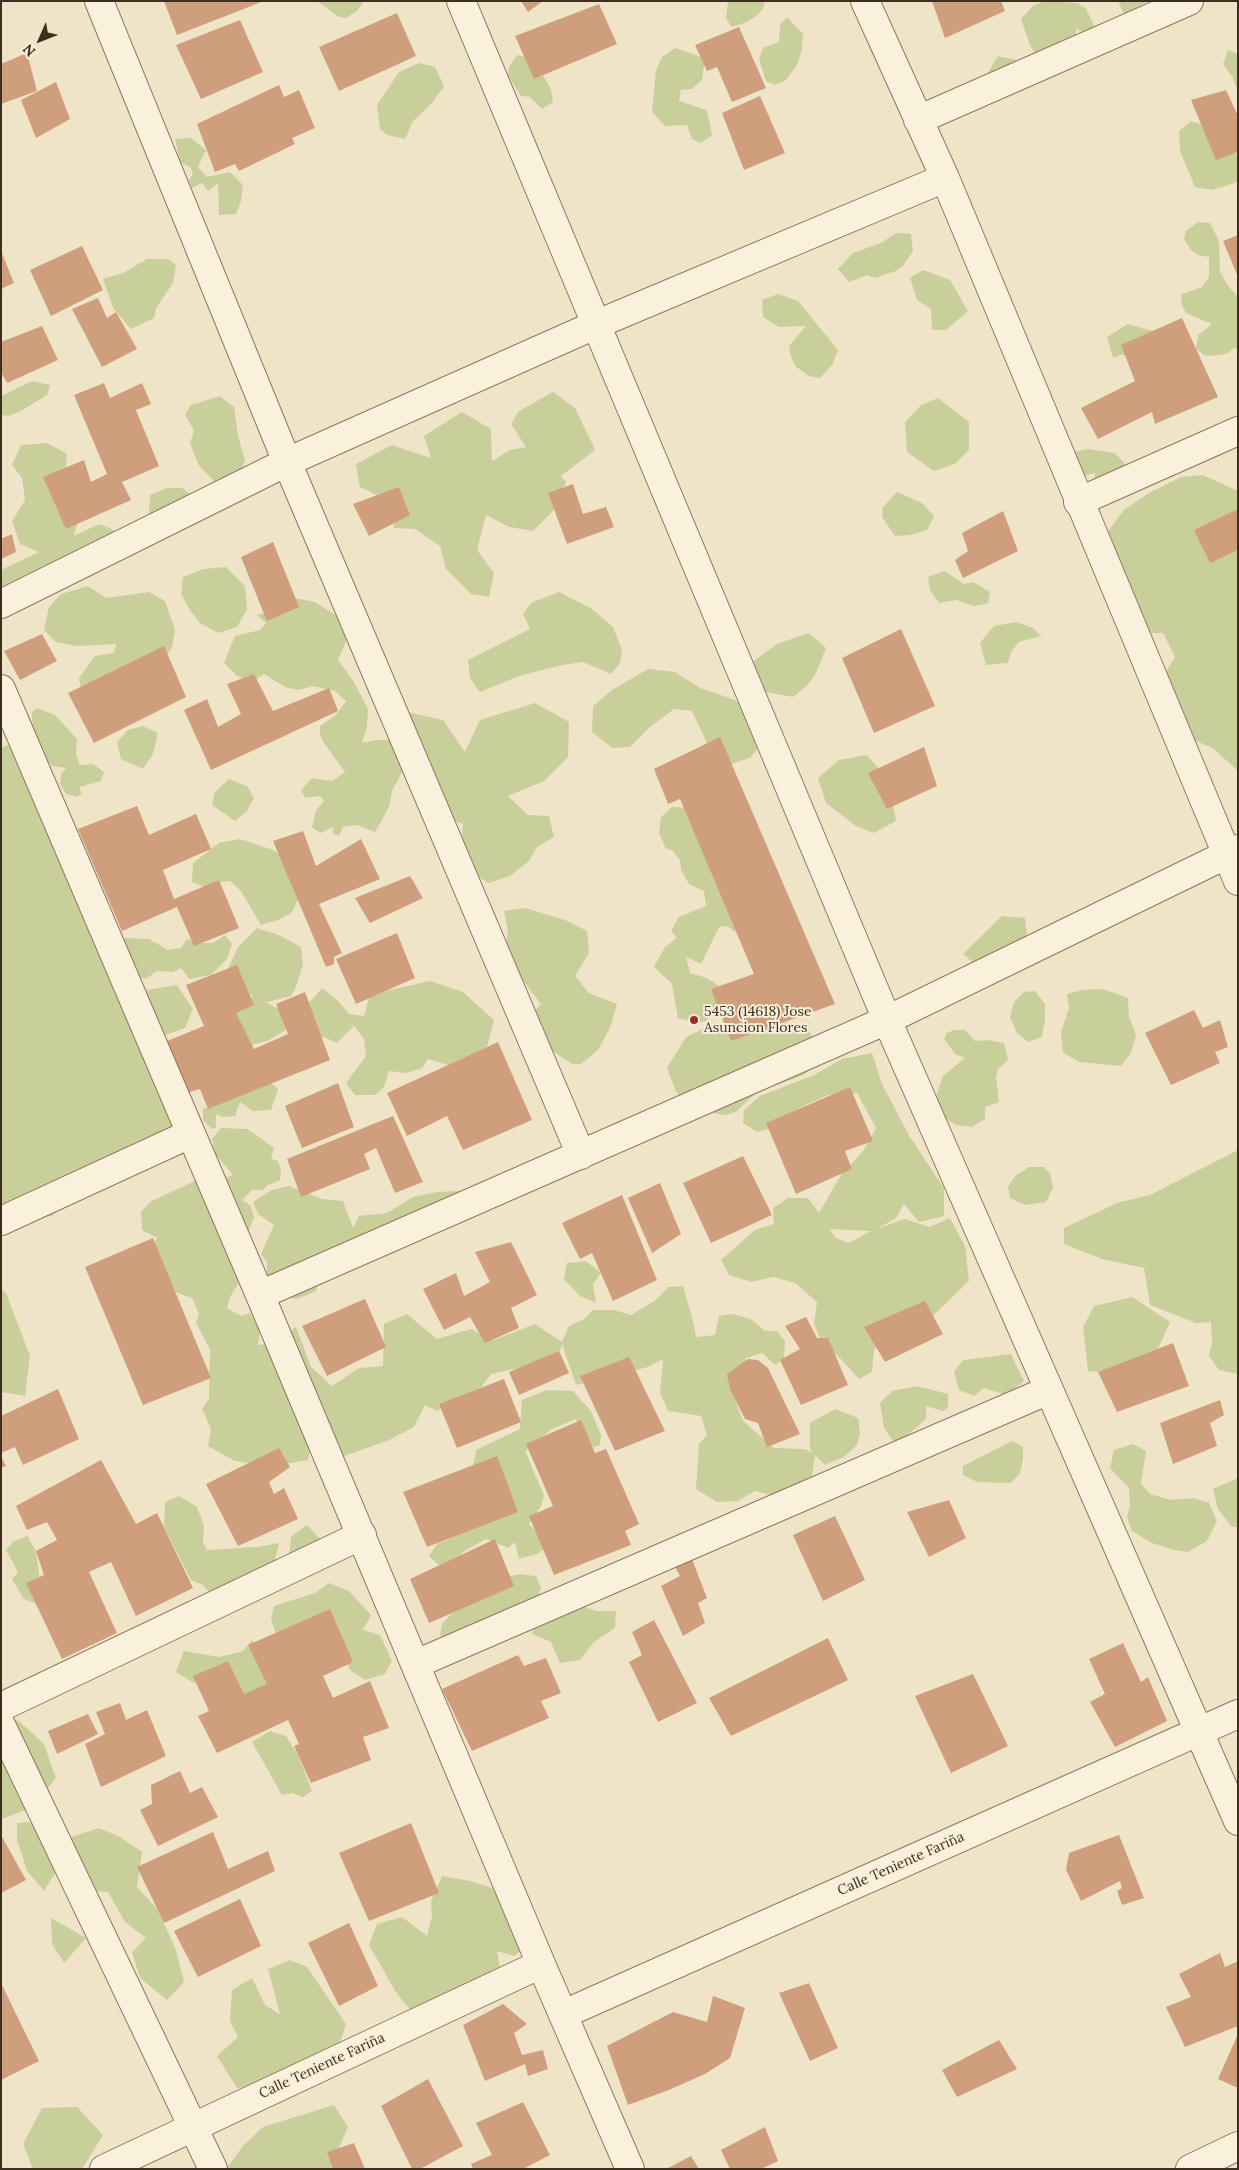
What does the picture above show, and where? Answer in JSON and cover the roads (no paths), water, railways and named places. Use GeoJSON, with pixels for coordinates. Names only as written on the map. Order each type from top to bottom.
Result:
{"type":"FeatureCollection","features":[{"type":"Feature","properties":{"kind":"street"},"geometry":{"type":"LineString","coordinates":[[99,1],[287,462],[581,1155]]}},
{"type":"Feature","properties":{"kind":"street"},"geometry":{"type":"LineString","coordinates":[[461,1],[887,1020],[1238,1821]]}},
{"type":"Feature","properties":{"kind":"street"},"geometry":{"type":"LineString","coordinates":[[865,1],[944,178],[1078,502],[1232,852],[1238,881]]}},
{"type":"Feature","properties":{"kind":"street"},"geometry":{"type":"LineString","coordinates":[[918,120],[1189,1]]}},
{"type":"Feature","properties":{"kind":"street"},"geometry":{"type":"LineString","coordinates":[[1,604],[287,462],[595,325],[944,178]]}},
{"type":"Feature","properties":{"kind":"street"},"geometry":{"type":"LineString","coordinates":[[1078,502],[1238,432]]}},
{"type":"Feature","properties":{"kind":"street"},"geometry":{"type":"LineString","coordinates":[[1,689],[8,721],[260,1295],[541,1964],[630,2169]]}},
{"type":"Feature","properties":{"kind":"street"},"geometry":{"type":"LineString","coordinates":[[260,1295],[887,1020],[1232,852]]}},
{"type":"Feature","properties":{"kind":"street"},"geometry":{"type":"LineString","coordinates":[[1,1221],[190,1134]]}},
{"type":"Feature","properties":{"kind":"street"},"geometry":{"type":"LineString","coordinates":[[416,1664],[1049,1390]]}},
{"type":"Feature","properties":{"kind":"street"},"geometry":{"type":"LineString","coordinates":[[1,1707],[362,1535]]}},
{"type":"Feature","properties":{"kind":"street","name":"Calle Teniente Fariña"},"geometry":{"type":"LineString","coordinates":[[564,2014],[1238,1714]]}},
{"type":"Feature","properties":{"kind":"street"},"geometry":{"type":"LineString","coordinates":[[1,1725],[213,2169]]}},
{"type":"Feature","properties":{"kind":"street","name":"Calle Teniente Fariña"},"geometry":{"type":"LineString","coordinates":[[104,2169],[541,1964]]}},
{"type":"Feature","properties":{"kind":"street"},"geometry":{"type":"LineString","coordinates":[[1190,2169],[1238,2146]]}},
{"type":"Feature","properties":{"kind":"place","name":"5453 (14618) Jose Asuncion Flores"},"geometry":{"type":"Point","coordinates":[694,1020]}}]}
